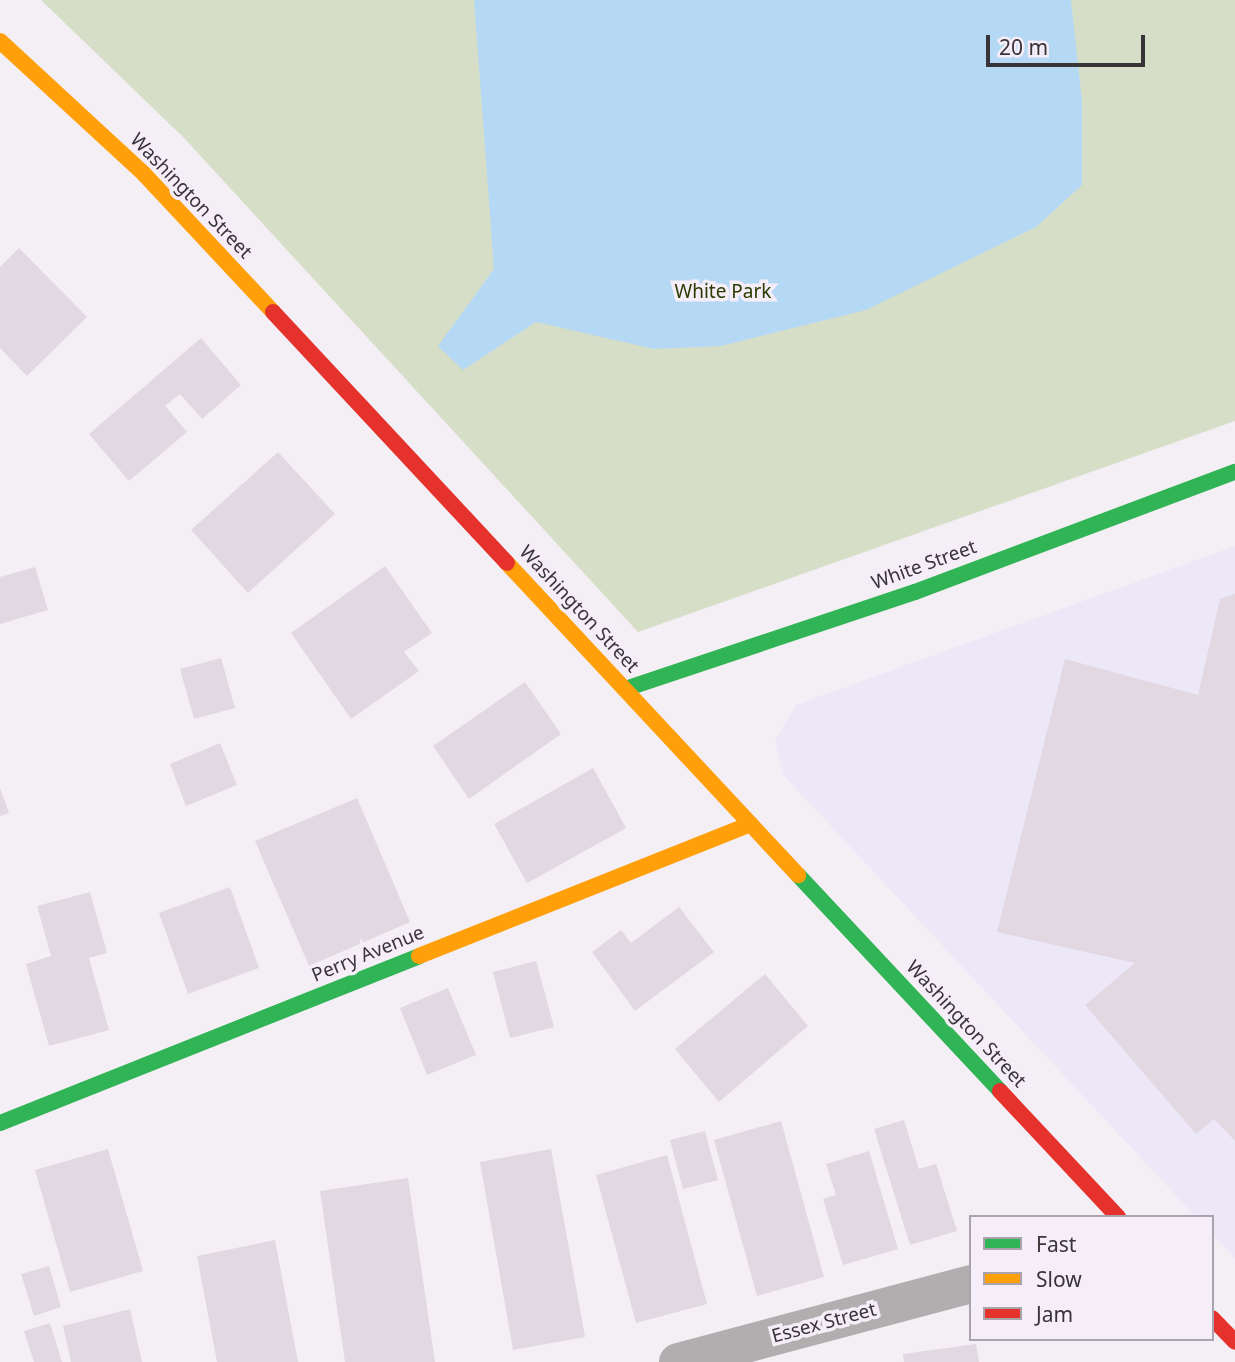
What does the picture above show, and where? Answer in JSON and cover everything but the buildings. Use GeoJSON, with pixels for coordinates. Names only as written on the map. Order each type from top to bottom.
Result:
{"type":"FeatureCollection","features":[{"type":"Feature","properties":{"kind":"street","name":"Washington Street"},"geometry":{"type":"LineString","coordinates":[[0,41],[144,174],[1116,1215]]}},
{"type":"Feature","properties":{"kind":"street","name":"White Street"},"geometry":{"type":"LineString","coordinates":[[625,690],[915,592],[1235,472]]}},
{"type":"Feature","properties":{"kind":"street","name":"Perry Avenue"},"geometry":{"type":"LineString","coordinates":[[0,1124],[751,824]]}},
{"type":"Feature","properties":{"kind":"street","name":"Essex Street"},"geometry":{"type":"LineString","coordinates":[[678,1362],[969,1285]]}},
{"type":"Feature","properties":{"kind":"street"},"geometry":{"type":"LineString","coordinates":[[1214,1320],[1235,1342]]}},
{"type":"Feature","properties":{"kind":"shaded area"},"geometry":{"type":"Polygon","coordinates":[[[1235,546],[1235,1258],[1214,1236],[1214,1215],[1194,1215],[783,775],[775,741],[796,705],[1235,546]]]}},
{"type":"Feature","properties":{"kind":"green space","name":"White Park"},"geometry":{"type":"Polygon","coordinates":[[[41,0],[1235,0],[1235,421],[638,632],[184,138],[41,0]]]}},
{"type":"Feature","properties":{"kind":"water"},"geometry":{"type":"Polygon","coordinates":[[[474,0],[1071,0],[1082,101],[1082,185],[1036,227],[866,310],[721,346],[654,349],[536,322],[463,370],[438,346],[494,269],[474,0]]]}},
{"type":"Feature","properties":{"kind":"traffic: fast"},"geometry":{"type":"LineString","coordinates":[[625,689],[915,592],[1235,472]]}},
{"type":"Feature","properties":{"kind":"traffic: fast"},"geometry":{"type":"LineString","coordinates":[[798,875],[1000,1091]]}},
{"type":"Feature","properties":{"kind":"traffic: fast"},"geometry":{"type":"LineString","coordinates":[[0,1123],[419,956]]}},
{"type":"Feature","properties":{"kind":"traffic: slow"},"geometry":{"type":"LineString","coordinates":[[0,41],[144,174],[273,312]]}},
{"type":"Feature","properties":{"kind":"traffic: slow"},"geometry":{"type":"LineString","coordinates":[[507,563],[798,875]]}},
{"type":"Feature","properties":{"kind":"traffic: slow"},"geometry":{"type":"LineString","coordinates":[[419,956],[751,824]]}},
{"type":"Feature","properties":{"kind":"traffic: jam"},"geometry":{"type":"LineString","coordinates":[[273,312],[507,563]]}},
{"type":"Feature","properties":{"kind":"traffic: jam"},"geometry":{"type":"LineString","coordinates":[[1000,1091],[1116,1215]]}},
{"type":"Feature","properties":{"kind":"traffic: jam"},"geometry":{"type":"LineString","coordinates":[[1214,1320],[1235,1342]]}}]}
